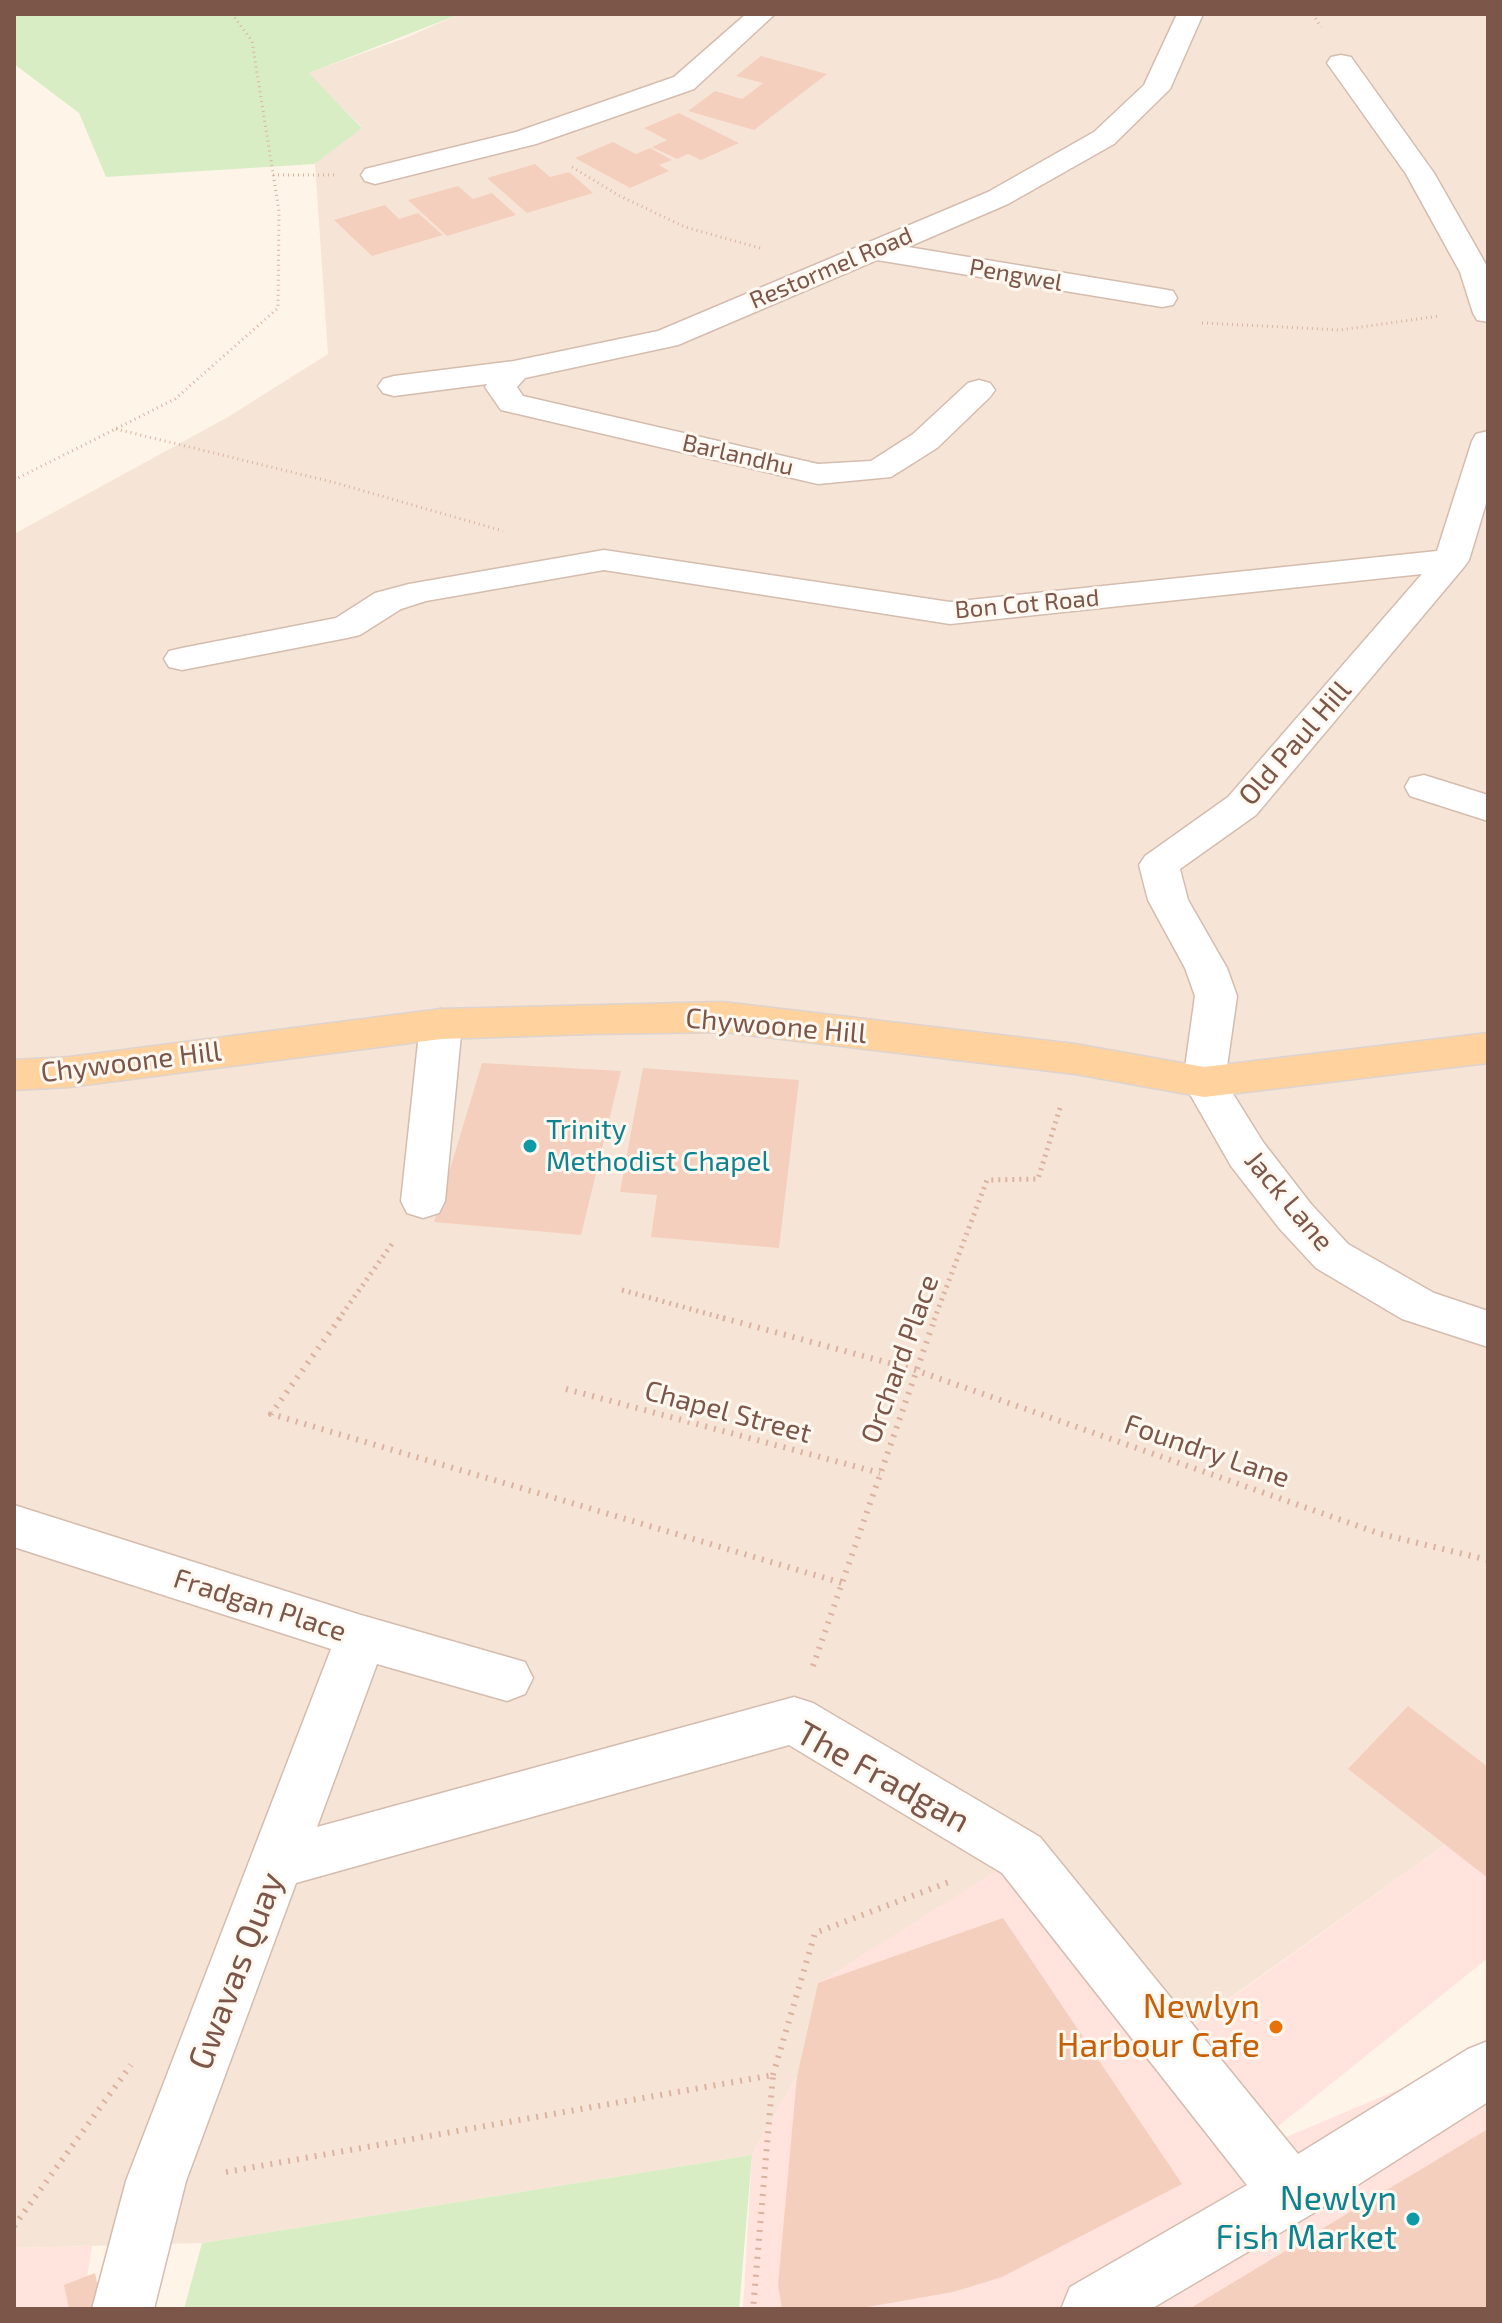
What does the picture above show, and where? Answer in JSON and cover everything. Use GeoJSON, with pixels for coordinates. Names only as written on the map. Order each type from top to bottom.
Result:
{"type":"FeatureCollection","features":[{"type":"Feature","properties":{"kind":"main road","name":"Chywoone Hill"},"geometry":{"type":"LineString","coordinates":[[14,1075],[69,1072],[441,1024],[723,1017],[1075,1059],[1204,1082],[1488,1048]]}},
{"type":"Feature","properties":{"kind":"street"},"geometry":{"type":"LineString","coordinates":[[375,175],[526,138],[684,83],[762,14]]}},
{"type":"Feature","properties":{"kind":"street","name":"Restormel Road"},"geometry":{"type":"LineString","coordinates":[[394,386],[514,371],[667,338],[998,198],[1104,138],[1156,89],[1190,14]]}},
{"type":"Feature","properties":{"kind":"street"},"geometry":{"type":"LineString","coordinates":[[1341,63],[1420,173],[1475,272],[1488,313]]}},
{"type":"Feature","properties":{"kind":"street","name":"Pengwel"},"geometry":{"type":"LineString","coordinates":[[871,250],[1162,298]]}},
{"type":"Feature","properties":{"kind":"street","name":"Barlandhu"},"geometry":{"type":"LineString","coordinates":[[514,371],[501,387],[512,403],[818,474],[879,470],[925,441],[979,390]]}},
{"type":"Feature","properties":{"kind":"street","name":"Old Paul Hill"},"geometry":{"type":"LineString","coordinates":[[1204,1082],[1216,996],[1206,968],[1168,900],[1159,865],[1242,806],[1452,560],[1488,441]]}},
{"type":"Feature","properties":{"kind":"street","name":"Bon Cot Road"},"geometry":{"type":"LineString","coordinates":[[182,659],[347,627],[388,601],[421,591],[604,560],[950,613],[1452,560]]}},
{"type":"Feature","properties":{"kind":"street"},"geometry":{"type":"LineString","coordinates":[[1424,787],[1488,808]]}},
{"type":"Feature","properties":{"kind":"street"},"geometry":{"type":"LineString","coordinates":[[423,1201],[441,1024]]}},
{"type":"Feature","properties":{"kind":"street","name":"Jack Lane"},"geometry":{"type":"LineString","coordinates":[[1204,1082],[1247,1154],[1295,1216],[1332,1256],[1418,1306],[1488,1329]]}},
{"type":"Feature","properties":{"kind":"street","name":"Fradgan Place"},"geometry":{"type":"LineString","coordinates":[[14,1526],[361,1637],[507,1678]]}},
{"type":"Feature","properties":{"kind":"street","name":"Gwavas Quay"},"geometry":{"type":"LineString","coordinates":[[123,2309],[156,2181],[361,1637]]}},
{"type":"Feature","properties":{"kind":"street","name":"The Fradgan"},"geometry":{"type":"LineString","coordinates":[[277,1863],[794,1720],[1021,1855],[1291,2193]]}},
{"type":"Feature","properties":{"kind":"street"},"geometry":{"type":"LineString","coordinates":[[1092,2309],[1291,2193],[1488,2069]]}},
{"type":"Feature","properties":{"kind":"path"},"geometry":{"type":"LineString","coordinates":[[14,480],[175,399],[278,308],[279,211],[252,41],[232,14]]}},
{"type":"Feature","properties":{"kind":"path"},"geometry":{"type":"LineString","coordinates":[[526,138],[618,195],[685,227],[734,243],[840,263]]}},
{"type":"Feature","properties":{"kind":"path"},"geometry":{"type":"LineString","coordinates":[[273,175],[375,175]]}},
{"type":"Feature","properties":{"kind":"path"},"geometry":{"type":"LineString","coordinates":[[1195,323],[1340,330],[1445,316]]}},
{"type":"Feature","properties":{"kind":"path"},"geometry":{"type":"LineString","coordinates":[[116,429],[336,483],[514,534]]}},
{"type":"Feature","properties":{"kind":"path","name":"Orchard Place"},"geometry":{"type":"LineString","coordinates":[[794,1720],[915,1370],[987,1180],[1038,1179],[1075,1059]]}},
{"type":"Feature","properties":{"kind":"path"},"geometry":{"type":"LineString","coordinates":[[423,1201],[271,1414],[842,1583]]}},
{"type":"Feature","properties":{"kind":"path","name":"Foundry Lane"},"geometry":{"type":"LineString","coordinates":[[622,1290],[915,1370],[1381,1534],[1488,1560]]}},
{"type":"Feature","properties":{"kind":"path","name":"Chapel Street"},"geometry":{"type":"LineString","coordinates":[[566,1389],[880,1473]]}},
{"type":"Feature","properties":{"kind":"path"},"geometry":{"type":"LineString","coordinates":[[753,2309],[773,2075],[815,1933],[1021,1855]]}},
{"type":"Feature","properties":{"kind":"path"},"geometry":{"type":"LineString","coordinates":[[224,2173],[773,2075]]}},
{"type":"Feature","properties":{"kind":"shaded area"},"geometry":{"type":"Polygon","coordinates":[[[460,14],[1488,14],[1488,1814],[1157,2050],[818,1983],[797,2076],[752,2155],[202,2243],[14,2248],[14,534],[228,417],[328,354],[315,164],[362,127],[308,73],[405,38],[460,14]]]}},
{"type":"Feature","properties":{"kind":"shaded area"},"geometry":{"type":"Polygon","coordinates":[[[1488,1814],[1488,1958],[1241,2156],[1488,2052],[1488,2309],[743,2309],[752,2155],[797,2076],[818,1983],[1021,1855],[1160,2049],[1488,1814]]]}},
{"type":"Feature","properties":{"kind":"shaded area"},"geometry":{"type":"Polygon","coordinates":[[[92,2246],[82,2309],[14,2309],[14,2248],[92,2246]]]}},
{"type":"Feature","properties":{"kind":"green space"},"geometry":{"type":"Polygon","coordinates":[[[14,14],[460,14],[309,73],[362,128],[315,164],[106,177],[79,113],[14,64],[14,14]]]}},
{"type":"Feature","properties":{"kind":"green space"},"geometry":{"type":"Polygon","coordinates":[[[752,2155],[739,2309],[184,2309],[202,2243],[752,2155]]]}},
{"type":"Feature","properties":{"kind":"building"},"geometry":{"type":"Polygon","coordinates":[[[761,56],[827,74],[754,130],[688,111],[715,91],[742,99],[753,91],[763,83],[736,76],[761,56]]]}},
{"type":"Feature","properties":{"kind":"building"},"geometry":{"type":"Polygon","coordinates":[[[679,113],[739,143],[701,160],[688,154],[677,159],[652,147],[667,140],[644,128],[679,113]]]}},
{"type":"Feature","properties":{"kind":"building"},"geometry":{"type":"Polygon","coordinates":[[[613,142],[636,154],[650,148],[672,160],[659,165],[669,171],[630,188],[575,158],[613,142]]]}},
{"type":"Feature","properties":{"kind":"building"},"geometry":{"type":"Polygon","coordinates":[[[535,164],[550,177],[569,172],[593,193],[527,213],[487,178],[535,164]]]}},
{"type":"Feature","properties":{"kind":"building"},"geometry":{"type":"Polygon","coordinates":[[[458,186],[473,199],[492,193],[516,215],[447,236],[408,200],[458,186]]]}},
{"type":"Feature","properties":{"kind":"building"},"geometry":{"type":"Polygon","coordinates":[[[385,205],[399,219],[418,213],[443,235],[372,256],[334,220],[385,205]]]}},
{"type":"Feature","properties":{"kind":"building","name":"Trinity Methodist Chapel"},"geometry":{"type":"Polygon","coordinates":[[[482,1063],[621,1071],[581,1235],[434,1222],[482,1063]]]}},
{"type":"Feature","properties":{"kind":"building"},"geometry":{"type":"Polygon","coordinates":[[[643,1068],[799,1080],[779,1248],[651,1237],[657,1195],[620,1192],[643,1068]]]}},
{"type":"Feature","properties":{"kind":"building"},"geometry":{"type":"Polygon","coordinates":[[[1408,1706],[1488,1767],[1488,1878],[1348,1769],[1408,1706]]]}},
{"type":"Feature","properties":{"kind":"building"},"geometry":{"type":"Polygon","coordinates":[[[1003,1918],[1182,2184],[1002,2277],[953,2292],[856,2309],[782,2309],[778,2285],[797,2076],[818,1983],[1003,1918]]]}},
{"type":"Feature","properties":{"kind":"building","name":"Newlyn Fish Market"},"geometry":{"type":"Polygon","coordinates":[[[1488,2129],[1488,2309],[1189,2309],[1488,2129]]]}},
{"type":"Feature","properties":{"kind":"building"},"geometry":{"type":"Polygon","coordinates":[[[95,2273],[102,2306],[69,2309],[64,2285],[95,2273]]]}},
{"type":"Feature","properties":{"kind":"place","name":"Trinity Methodist Chapel"},"geometry":{"type":"Point","coordinates":[530,1146]}},
{"type":"Feature","properties":{"kind":"place","name":"Newlyn Harbour Cafe"},"geometry":{"type":"Point","coordinates":[1276,2027]}},
{"type":"Feature","properties":{"kind":"place","name":"Newlyn Fish Market"},"geometry":{"type":"Point","coordinates":[1413,2219]}}]}
